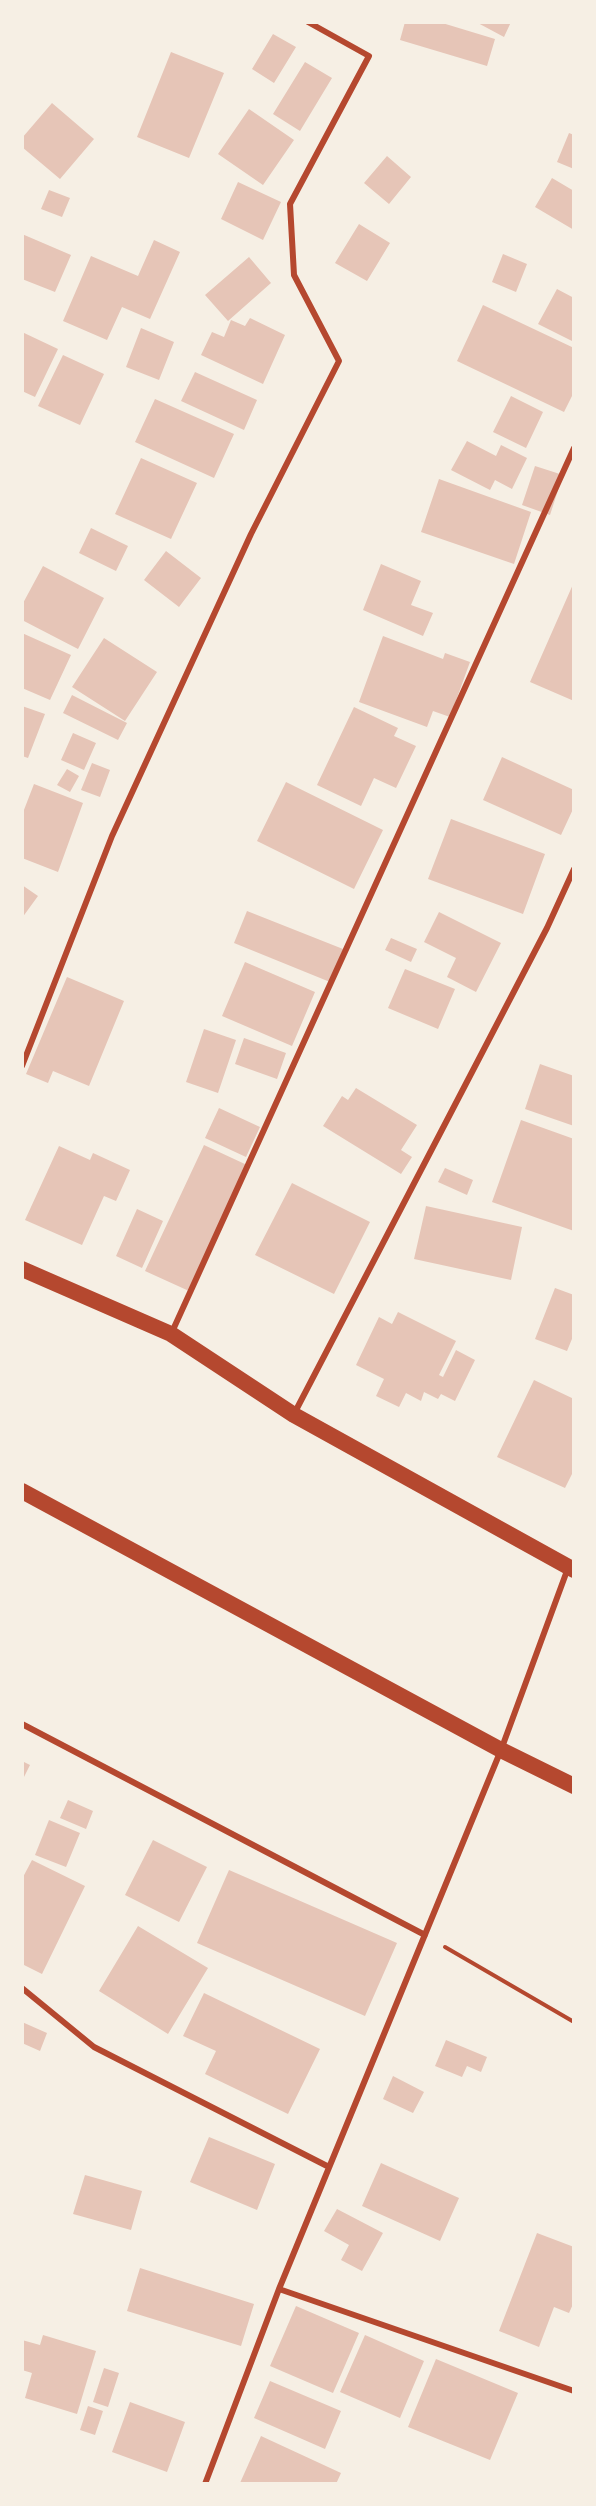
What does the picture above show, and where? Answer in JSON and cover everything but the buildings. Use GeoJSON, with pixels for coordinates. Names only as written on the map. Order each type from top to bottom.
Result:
{"type":"FeatureCollection","features":[{"type":"Feature","properties":{"kind":"highway"},"geometry":{"type":"LineString","coordinates":[[22,1269],[171,1334],[294,1415],[571,1569]]}},
{"type":"Feature","properties":{"kind":"highway"},"geometry":{"type":"LineString","coordinates":[[22,1491],[501,1750],[573,1786]]}},
{"type":"Feature","properties":{"kind":"street"},"geometry":{"type":"LineString","coordinates":[[22,1066],[112,836],[251,534],[339,361],[294,275],[290,204],[369,56],[308,22]]}},
{"type":"Feature","properties":{"kind":"street"},"geometry":{"type":"LineString","coordinates":[[171,1334],[573,448]]}},
{"type":"Feature","properties":{"kind":"street"},"geometry":{"type":"LineString","coordinates":[[294,1415],[547,928],[573,869]]}},
{"type":"Feature","properties":{"kind":"street"},"geometry":{"type":"LineString","coordinates":[[205,2484],[279,2289],[501,1750],[571,1569]]}},
{"type":"Feature","properties":{"kind":"street"},"geometry":{"type":"LineString","coordinates":[[22,1724],[424,1935]]}},
{"type":"Feature","properties":{"kind":"street"},"geometry":{"type":"LineString","coordinates":[[22,1988],[94,2047],[329,2167]]}},
{"type":"Feature","properties":{"kind":"street"},"geometry":{"type":"LineString","coordinates":[[279,2289],[573,2391]]}},
{"type":"Feature","properties":{"kind":"path"},"geometry":{"type":"LineString","coordinates":[[424,1935],[573,2022]]}}]}
